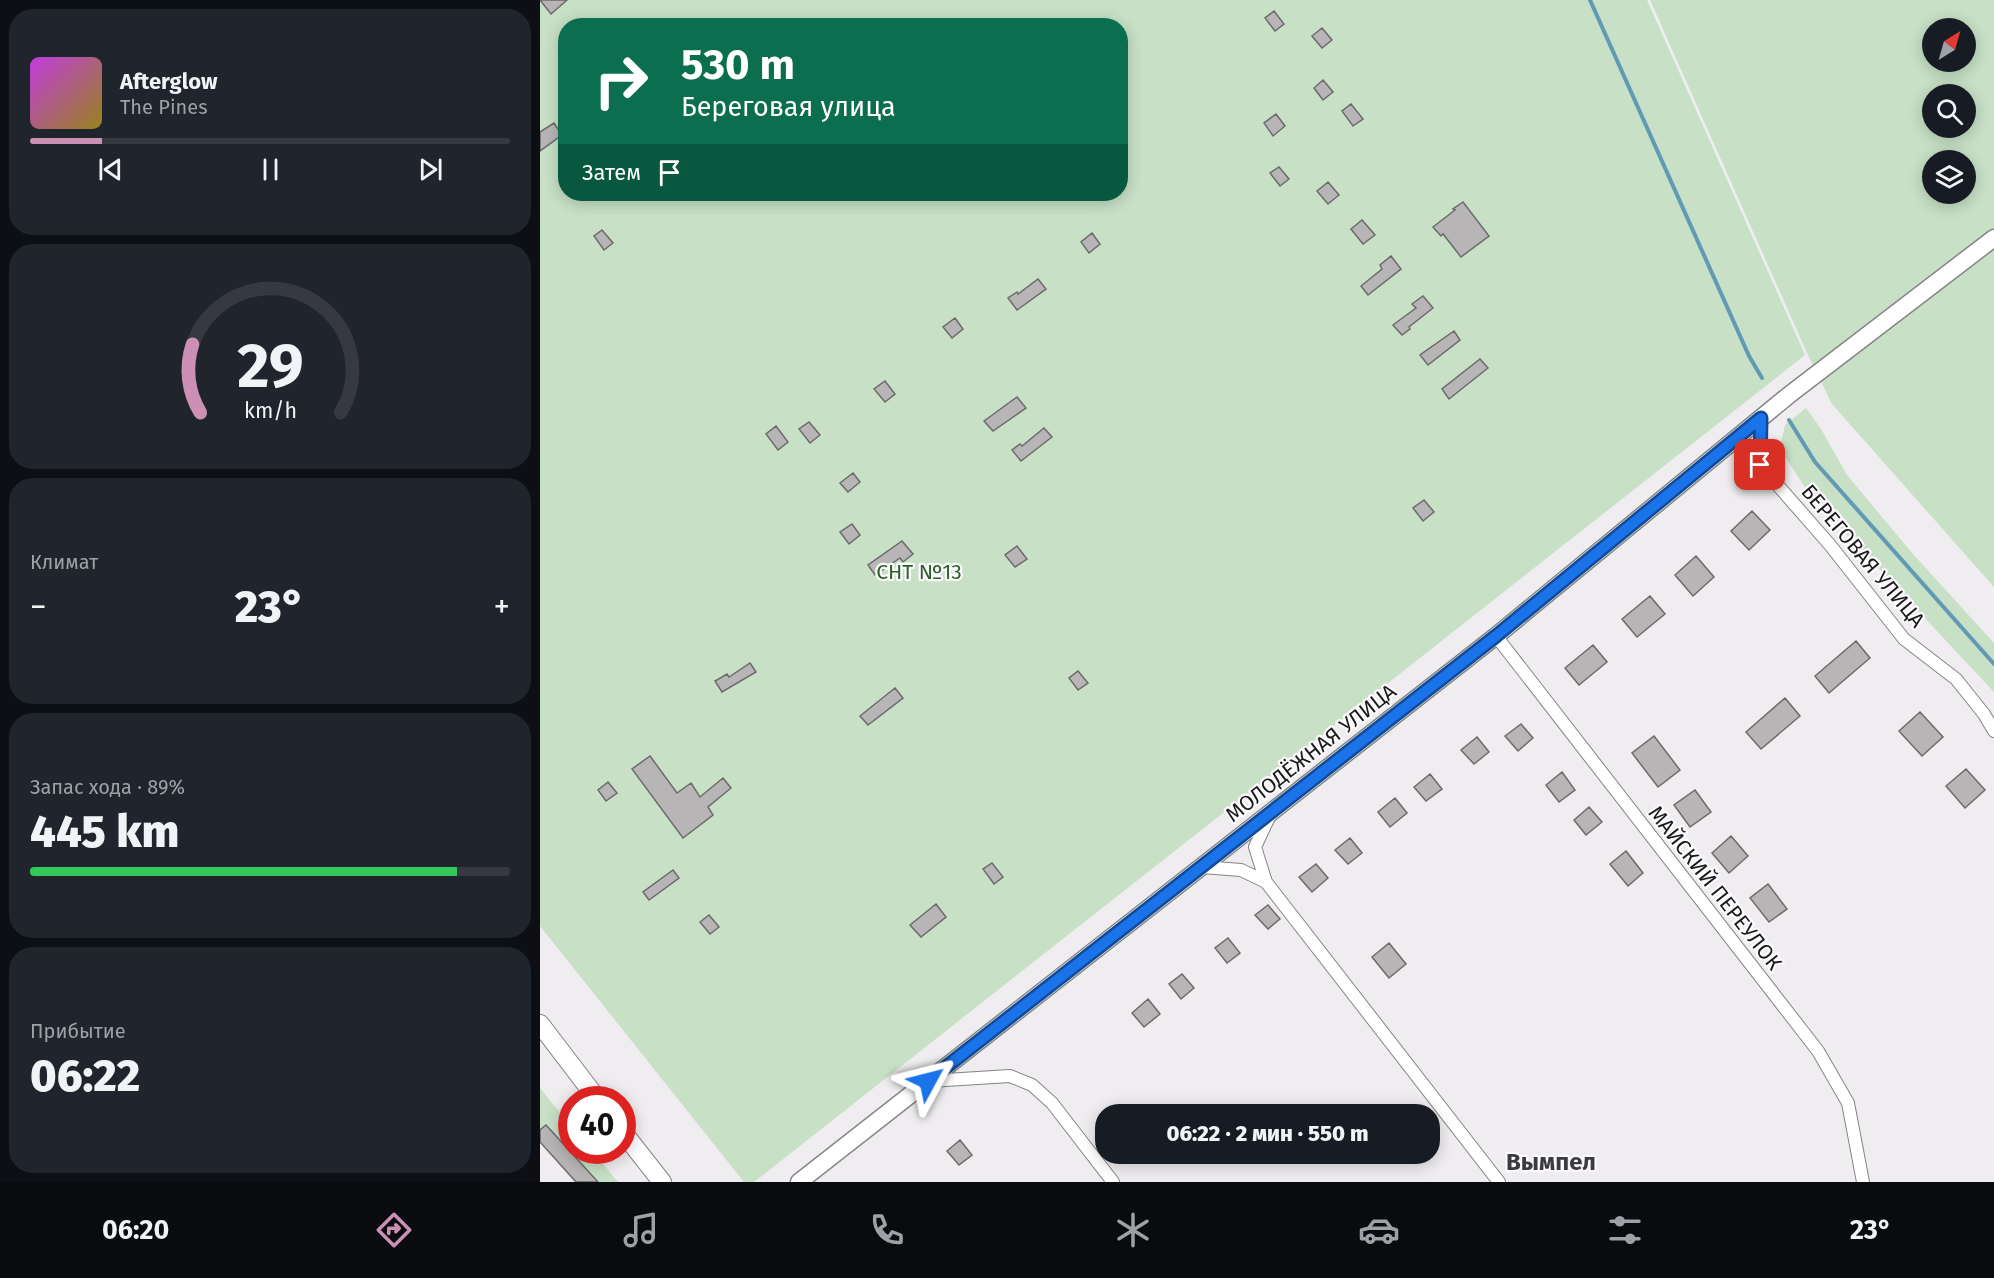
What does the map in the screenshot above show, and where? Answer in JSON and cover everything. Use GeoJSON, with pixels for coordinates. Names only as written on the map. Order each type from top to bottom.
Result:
{"type":"FeatureCollection","features":[{"type":"Feature","properties":{"kind":"main road"},"geometry":{"type":"LineString","coordinates":[[540,1024],[587,1086]]}},
{"type":"Feature","properties":{"kind":"main road"},"geometry":{"type":"LineString","coordinates":[[636,1149],[662,1182]]}},
{"type":"Feature","properties":{"kind":"street","name":"МОЛОДЁЖНАЯ УЛИЦА"},"geometry":{"type":"LineString","coordinates":[[799,1182],[1496,636],[1789,395],[1994,238]]}},
{"type":"Feature","properties":{"kind":"street","name":"БЕРЕГОВАЯ УЛИЦА"},"geometry":{"type":"LineString","coordinates":[[1761,418],[1760,465],[1830,545],[1904,639],[1956,679],[1994,730]]}},
{"type":"Feature","properties":{"kind":"street","name":"МАЙСКИЙ ПЕРЕУЛОК"},"geometry":{"type":"LineString","coordinates":[[1496,636],[1818,1051],[1848,1103],[1863,1182]]}},
{"type":"Feature","properties":{"kind":"street"},"geometry":{"type":"LineString","coordinates":[[1272,812],[1255,847],[1266,882],[1498,1182]]}},
{"type":"Feature","properties":{"kind":"street"},"geometry":{"type":"LineString","coordinates":[[1202,867],[1241,870],[1266,882]]}},
{"type":"Feature","properties":{"kind":"street"},"geometry":{"type":"LineString","coordinates":[[928,1081],[1010,1076],[1032,1085],[1052,1103],[1113,1182]]}},
{"type":"Feature","properties":{"kind":"green space","name":"СНТ №13"},"geometry":{"type":"Polygon","coordinates":[[[540,0],[1647,0],[1805,355],[754,1182],[744,1182],[540,926],[540,0]]]}},
{"type":"Feature","properties":{"kind":"green space"},"geometry":{"type":"Polygon","coordinates":[[[1650,0],[1994,0],[1994,587],[1832,404],[1650,0]]]}},
{"type":"Feature","properties":{"kind":"green space"},"geometry":{"type":"Polygon","coordinates":[[[1806,408],[1821,429],[1847,475],[1912,553],[1994,643],[1994,692],[1810,495],[1780,449],[1785,425],[1806,408]]]}},
{"type":"Feature","properties":{"kind":"green space"},"geometry":{"type":"Polygon","coordinates":[[[540,1088],[558,1110],[558,1139],[546,1125],[540,1130],[540,1088]]]}},
{"type":"Feature","properties":{"kind":"green space"},"geometry":{"type":"Polygon","coordinates":[[[580,1164],[603,1164],[618,1182],[595,1182],[580,1164]]]}},
{"type":"Feature","properties":{"kind":"building"},"geometry":{"type":"Polygon","coordinates":[[[540,0],[567,0],[551,14],[540,0]]]}},
{"type":"Feature","properties":{"kind":"building"},"geometry":{"type":"Polygon","coordinates":[[[1274,11],[1284,24],[1275,31],[1265,18],[1274,11]]]}},
{"type":"Feature","properties":{"kind":"building"},"geometry":{"type":"Polygon","coordinates":[[[1322,28],[1332,40],[1322,48],[1312,36],[1322,28]]]}},
{"type":"Feature","properties":{"kind":"building"},"geometry":{"type":"Polygon","coordinates":[[[1323,80],[1333,92],[1323,100],[1314,88],[1323,80]]]}},
{"type":"Feature","properties":{"kind":"building"},"geometry":{"type":"Polygon","coordinates":[[[1351,104],[1363,119],[1353,126],[1342,111],[1351,104]]]}},
{"type":"Feature","properties":{"kind":"building"},"geometry":{"type":"Polygon","coordinates":[[[1276,114],[1285,126],[1273,136],[1264,123],[1276,114]]]}},
{"type":"Feature","properties":{"kind":"building"},"geometry":{"type":"Polygon","coordinates":[[[554,123],[558,129],[558,138],[540,151],[540,132],[554,123]]]}},
{"type":"Feature","properties":{"kind":"building"},"geometry":{"type":"Polygon","coordinates":[[[1279,167],[1289,179],[1280,186],[1270,173],[1279,167]]]}},
{"type":"Feature","properties":{"kind":"building"},"geometry":{"type":"Polygon","coordinates":[[[1328,182],[1339,195],[1328,204],[1317,191],[1328,182]]]}},
{"type":"Feature","properties":{"kind":"building"},"geometry":{"type":"Polygon","coordinates":[[[1463,202],[1489,236],[1461,257],[1443,234],[1441,236],[1433,227],[1463,202]]]}},
{"type":"Feature","properties":{"kind":"building"},"geometry":{"type":"Polygon","coordinates":[[[1362,220],[1375,235],[1363,244],[1351,229],[1362,220]]]}},
{"type":"Feature","properties":{"kind":"building"},"geometry":{"type":"Polygon","coordinates":[[[602,230],[613,243],[604,250],[594,236],[602,230]]]}},
{"type":"Feature","properties":{"kind":"building"},"geometry":{"type":"Polygon","coordinates":[[[1092,233],[1100,244],[1089,253],[1081,242],[1092,233]]]}},
{"type":"Feature","properties":{"kind":"building"},"geometry":{"type":"Polygon","coordinates":[[[1391,256],[1401,269],[1368,295],[1361,286],[1382,269],[1380,265],[1391,256]]]}},
{"type":"Feature","properties":{"kind":"building"},"geometry":{"type":"Polygon","coordinates":[[[1038,279],[1046,289],[1017,310],[1008,298],[1017,292],[1018,294],[1038,279]]]}},
{"type":"Feature","properties":{"kind":"building"},"geometry":{"type":"Polygon","coordinates":[[[1423,296],[1433,308],[1402,335],[1393,325],[1416,308],[1412,304],[1423,296]]]}},
{"type":"Feature","properties":{"kind":"building"},"geometry":{"type":"Polygon","coordinates":[[[955,318],[963,329],[952,338],[943,327],[955,318]]]}},
{"type":"Feature","properties":{"kind":"building"},"geometry":{"type":"Polygon","coordinates":[[[1454,331],[1460,340],[1428,365],[1420,355],[1454,331]]]}},
{"type":"Feature","properties":{"kind":"building"},"geometry":{"type":"Polygon","coordinates":[[[1480,359],[1488,368],[1449,399],[1442,389],[1480,359]]]}},
{"type":"Feature","properties":{"kind":"building"},"geometry":{"type":"Polygon","coordinates":[[[885,381],[895,394],[885,402],[874,389],[885,381]]]}},
{"type":"Feature","properties":{"kind":"building"},"geometry":{"type":"Polygon","coordinates":[[[1017,397],[1026,408],[993,431],[984,421],[1017,397]]]}},
{"type":"Feature","properties":{"kind":"building"},"geometry":{"type":"Polygon","coordinates":[[[809,422],[820,435],[810,443],[799,429],[809,422]]]}},
{"type":"Feature","properties":{"kind":"building"},"geometry":{"type":"Polygon","coordinates":[[[776,426],[788,442],[778,450],[766,434],[776,426]]]}},
{"type":"Feature","properties":{"kind":"building"},"geometry":{"type":"Polygon","coordinates":[[[1044,428],[1052,437],[1021,461],[1012,450],[1020,444],[1022,446],[1044,428]]]}},
{"type":"Feature","properties":{"kind":"building"},"geometry":{"type":"Polygon","coordinates":[[[853,473],[860,482],[848,492],[840,483],[853,473]]]}},
{"type":"Feature","properties":{"kind":"building"},"geometry":{"type":"Polygon","coordinates":[[[1424,500],[1434,512],[1423,521],[1413,508],[1424,500]]]}},
{"type":"Feature","properties":{"kind":"building"},"geometry":{"type":"Polygon","coordinates":[[[1752,511],[1770,530],[1749,550],[1731,531],[1752,511]]]}},
{"type":"Feature","properties":{"kind":"building"},"geometry":{"type":"Polygon","coordinates":[[[852,524],[860,535],[849,544],[840,532],[852,524]]]}},
{"type":"Feature","properties":{"kind":"building"},"geometry":{"type":"Polygon","coordinates":[[[902,541],[913,554],[903,562],[900,558],[875,575],[868,565],[902,541]]]}},
{"type":"Feature","properties":{"kind":"building"},"geometry":{"type":"Polygon","coordinates":[[[1017,546],[1027,559],[1015,567],[1005,555],[1017,546]]]}},
{"type":"Feature","properties":{"kind":"building"},"geometry":{"type":"Polygon","coordinates":[[[1696,556],[1714,577],[1693,596],[1675,575],[1696,556]]]}},
{"type":"Feature","properties":{"kind":"building"},"geometry":{"type":"Polygon","coordinates":[[[1650,596],[1665,614],[1637,637],[1622,619],[1650,596]]]}},
{"type":"Feature","properties":{"kind":"building"},"geometry":{"type":"Polygon","coordinates":[[[1856,641],[1870,658],[1829,693],[1815,676],[1856,641]]]}},
{"type":"Feature","properties":{"kind":"building"},"geometry":{"type":"Polygon","coordinates":[[[1593,645],[1607,662],[1579,685],[1565,668],[1593,645]]]}},
{"type":"Feature","properties":{"kind":"building"},"geometry":{"type":"Polygon","coordinates":[[[750,663],[756,672],[722,692],[715,681],[727,674],[729,677],[750,663]]]}},
{"type":"Feature","properties":{"kind":"building"},"geometry":{"type":"Polygon","coordinates":[[[1078,671],[1088,683],[1078,690],[1069,678],[1078,671]]]}},
{"type":"Feature","properties":{"kind":"building"},"geometry":{"type":"Polygon","coordinates":[[[895,688],[903,698],[868,725],[860,716],[895,688]]]}},
{"type":"Feature","properties":{"kind":"building"},"geometry":{"type":"Polygon","coordinates":[[[1785,698],[1800,716],[1761,749],[1746,732],[1785,698]]]}},
{"type":"Feature","properties":{"kind":"building"},"geometry":{"type":"Polygon","coordinates":[[[1920,712],[1943,737],[1922,756],[1899,731],[1920,712]]]}},
{"type":"Feature","properties":{"kind":"building"},"geometry":{"type":"Polygon","coordinates":[[[1521,724],[1533,738],[1518,751],[1505,736],[1521,724]]]}},
{"type":"Feature","properties":{"kind":"building"},"geometry":{"type":"Polygon","coordinates":[[[1654,736],[1680,770],[1658,787],[1632,753],[1654,736]]]}},
{"type":"Feature","properties":{"kind":"building"},"geometry":{"type":"Polygon","coordinates":[[[1477,737],[1489,752],[1474,764],[1461,750],[1477,737]]]}},
{"type":"Feature","properties":{"kind":"building"},"geometry":{"type":"Polygon","coordinates":[[[650,756],[677,793],[691,783],[700,797],[723,778],[731,788],[708,807],[713,815],[683,838],[632,769],[650,756]]]}},
{"type":"Feature","properties":{"kind":"building"},"geometry":{"type":"Polygon","coordinates":[[[1966,769],[1985,790],[1965,808],[1946,786],[1966,769]]]}},
{"type":"Feature","properties":{"kind":"building"},"geometry":{"type":"Polygon","coordinates":[[[1562,772],[1575,790],[1559,802],[1546,785],[1562,772]]]}},
{"type":"Feature","properties":{"kind":"building"},"geometry":{"type":"Polygon","coordinates":[[[1430,774],[1442,789],[1426,801],[1414,787],[1430,774]]]}},
{"type":"Feature","properties":{"kind":"building"},"geometry":{"type":"Polygon","coordinates":[[[608,782],[617,793],[606,801],[598,790],[608,782]]]}},
{"type":"Feature","properties":{"kind":"building"},"geometry":{"type":"Polygon","coordinates":[[[1695,790],[1711,812],[1690,827],[1674,805],[1695,790]]]}},
{"type":"Feature","properties":{"kind":"building"},"geometry":{"type":"Polygon","coordinates":[[[1395,798],[1407,813],[1390,827],[1378,812],[1395,798]]]}},
{"type":"Feature","properties":{"kind":"building"},"geometry":{"type":"Polygon","coordinates":[[[1589,807],[1602,822],[1586,835],[1574,820],[1589,807]]]}},
{"type":"Feature","properties":{"kind":"building"},"geometry":{"type":"Polygon","coordinates":[[[1731,836],[1748,856],[1729,873],[1712,853],[1731,836]]]}},
{"type":"Feature","properties":{"kind":"building"},"geometry":{"type":"Polygon","coordinates":[[[1350,838],[1362,853],[1348,864],[1335,850],[1350,838]]]}},
{"type":"Feature","properties":{"kind":"building"},"geometry":{"type":"Polygon","coordinates":[[[1626,851],[1643,873],[1628,886],[1610,864],[1626,851]]]}},
{"type":"Feature","properties":{"kind":"building"},"geometry":{"type":"Polygon","coordinates":[[[992,863],[1003,877],[994,884],[983,869],[992,863]]]}},
{"type":"Feature","properties":{"kind":"building"},"geometry":{"type":"Polygon","coordinates":[[[1316,864],[1328,878],[1312,892],[1299,877],[1316,864]]]}},
{"type":"Feature","properties":{"kind":"building"},"geometry":{"type":"Polygon","coordinates":[[[673,870],[679,878],[649,900],[643,892],[673,870]]]}},
{"type":"Feature","properties":{"kind":"building"},"geometry":{"type":"Polygon","coordinates":[[[1768,884],[1787,909],[1769,922],[1750,898],[1768,884]]]}},
{"type":"Feature","properties":{"kind":"building"},"geometry":{"type":"Polygon","coordinates":[[[936,904],[946,917],[921,937],[910,925],[936,904]]]}},
{"type":"Feature","properties":{"kind":"building"},"geometry":{"type":"Polygon","coordinates":[[[1268,905],[1280,919],[1268,929],[1255,915],[1268,905]]]}},
{"type":"Feature","properties":{"kind":"building"},"geometry":{"type":"Polygon","coordinates":[[[709,915],[719,927],[710,934],[700,922],[709,915]]]}},
{"type":"Feature","properties":{"kind":"building"},"geometry":{"type":"Polygon","coordinates":[[[1228,938],[1240,953],[1227,963],[1215,948],[1228,938]]]}},
{"type":"Feature","properties":{"kind":"building"},"geometry":{"type":"Polygon","coordinates":[[[1389,943],[1406,964],[1389,978],[1372,957],[1389,943]]]}},
{"type":"Feature","properties":{"kind":"building"},"geometry":{"type":"Polygon","coordinates":[[[1182,974],[1194,988],[1181,999],[1169,984],[1182,974]]]}},
{"type":"Feature","properties":{"kind":"building"},"geometry":{"type":"Polygon","coordinates":[[[1148,999],[1160,1014],[1144,1027],[1132,1013],[1148,999]]]}},
{"type":"Feature","properties":{"kind":"building"},"geometry":{"type":"Polygon","coordinates":[[[546,1125],[558,1138],[558,1162],[540,1142],[540,1130],[546,1125]]]}},
{"type":"Feature","properties":{"kind":"building"},"geometry":{"type":"Polygon","coordinates":[[[960,1140],[972,1155],[959,1165],[947,1151],[960,1140]]]}},
{"type":"Feature","properties":{"kind":"building"},"geometry":{"type":"Polygon","coordinates":[[[560,1164],[582,1164],[598,1182],[576,1182],[560,1164]]]}},
{"type":"Feature","properties":{"kind":"waterway"},"geometry":{"type":"LineString","coordinates":[[1590,0],[1749,356],[1762,378]]}},
{"type":"Feature","properties":{"kind":"waterway"},"geometry":{"type":"LineString","coordinates":[[1789,420],[1815,462],[1994,664]]}},
{"type":"Feature","properties":{"kind":"district","name":"Вымпел"},"geometry":{"type":"Point","coordinates":[1551,1162]}},
{"type":"Feature","properties":{"kind":"route"},"geometry":{"type":"LineString","coordinates":[[928,1081],[1496,636],[1761,418],[1760,465]]}}]}
